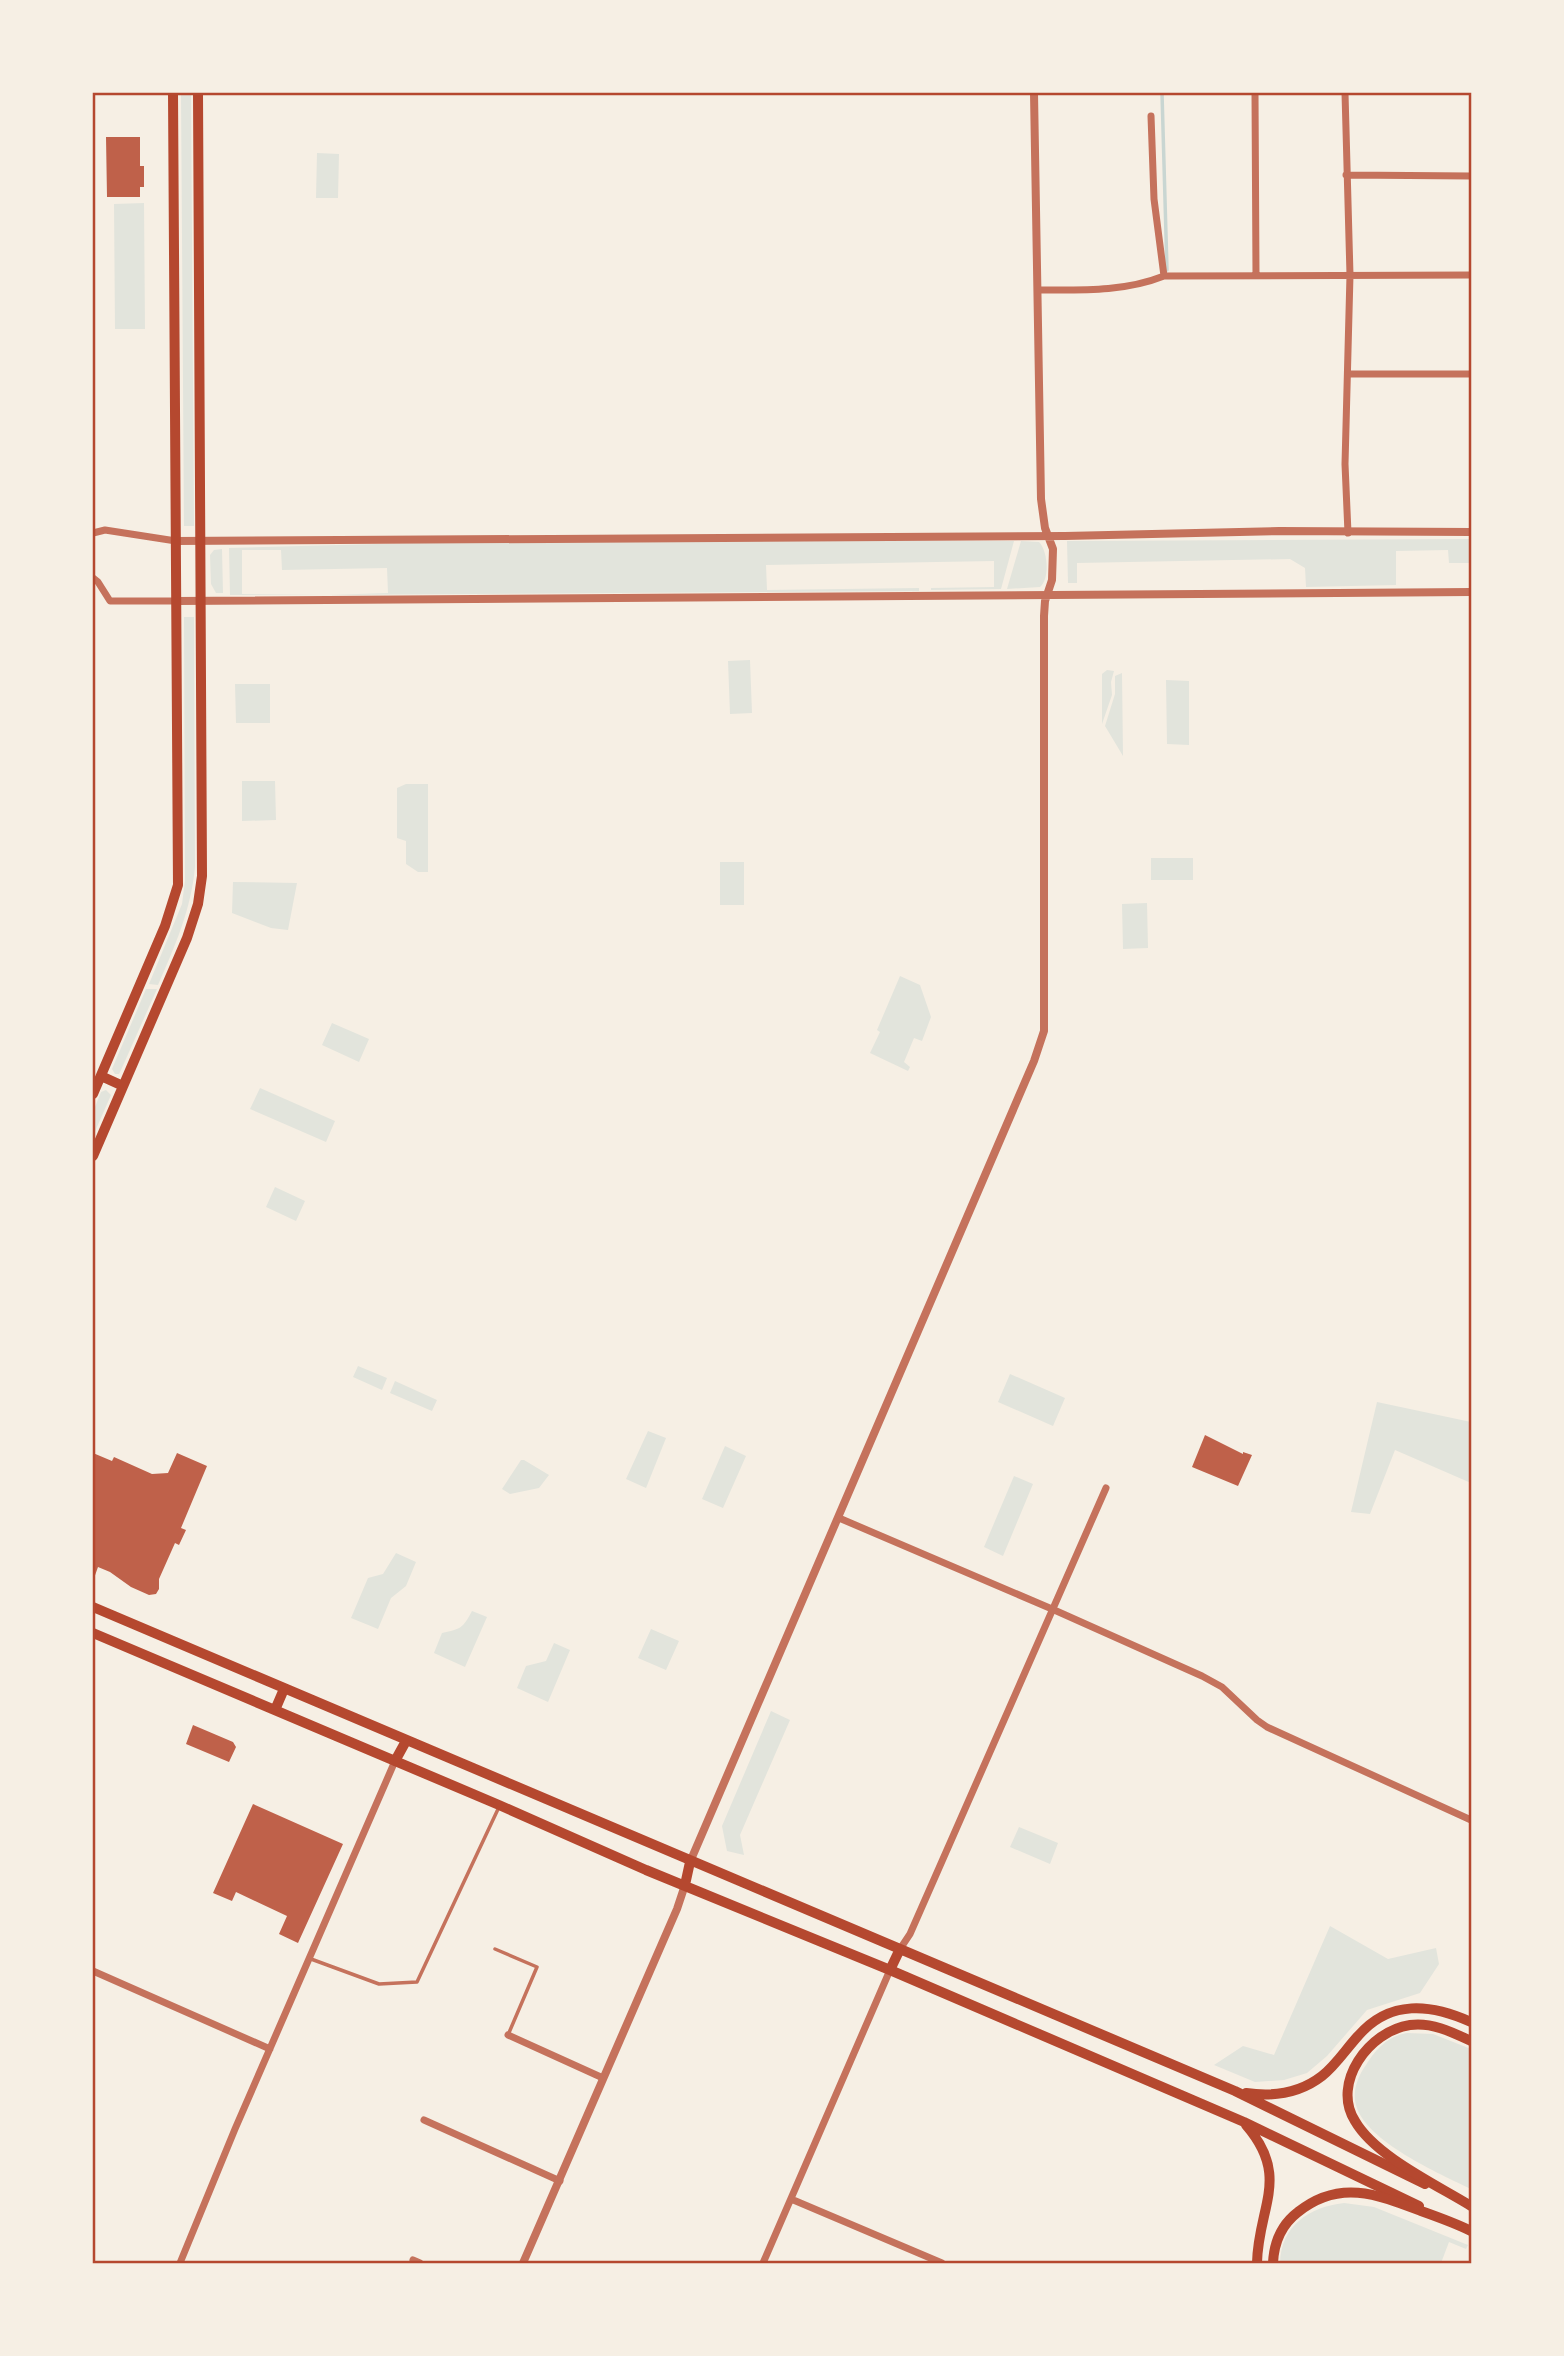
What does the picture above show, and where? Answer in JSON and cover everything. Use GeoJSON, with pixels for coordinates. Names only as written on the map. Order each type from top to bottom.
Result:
{"type":"FeatureCollection","features":[{"type":"Feature","properties":{"kind":"main road"},"geometry":{"type":"LineString","coordinates":[[93,1094],[177,893],[173,93]]}},
{"type":"Feature","properties":{"kind":"main road"},"geometry":{"type":"LineString","coordinates":[[93,1156],[187,937],[199,895],[202,864],[198,93]]}},
{"type":"Feature","properties":{"kind":"main road"},"geometry":{"type":"LineString","coordinates":[[101,1076],[123,1086]]}},
{"type":"Feature","properties":{"kind":"main road"},"geometry":{"type":"LineString","coordinates":[[93,1607],[1235,2091],[1471,2206]]}},
{"type":"Feature","properties":{"kind":"main road"},"geometry":{"type":"LineString","coordinates":[[93,1633],[1244,2122],[1469,2230]]}},
{"type":"Feature","properties":{"kind":"main road"},"geometry":{"type":"LineString","coordinates":[[275,1710],[284,1689]]}},
{"type":"Feature","properties":{"kind":"main road"},"geometry":{"type":"LineString","coordinates":[[395,1761],[406,1741]]}},
{"type":"Feature","properties":{"kind":"main road"},"geometry":{"type":"LineString","coordinates":[[685,1885],[690,1862]]}},
{"type":"Feature","properties":{"kind":"main road"},"geometry":{"type":"LineString","coordinates":[[890,1970],[900,1949]]}},
{"type":"Feature","properties":{"kind":"main road"},"geometry":{"type":"LineString","coordinates":[[1235,2091],[1269,2095],[1306,2086],[1328,2071],[1369,2025],[1400,2010],[1438,2010],[1471,2022]]}},
{"type":"Feature","properties":{"kind":"main road"},"geometry":{"type":"LineString","coordinates":[[1471,2041],[1448,2030],[1420,2024],[1396,2028],[1374,2042],[1358,2063],[1349,2084],[1347,2101],[1356,2123],[1373,2144],[1471,2206]]}},
{"type":"Feature","properties":{"kind":"main road"},"geometry":{"type":"LineString","coordinates":[[1244,2122],[1259,2142],[1271,2177],[1257,2263]]}},
{"type":"Feature","properties":{"kind":"main road"},"geometry":{"type":"LineString","coordinates":[[1273,2263],[1277,2239],[1290,2218],[1316,2200],[1339,2193],[1361,2192],[1382,2196],[1469,2230]]}},
{"type":"Feature","properties":{"kind":"street"},"geometry":{"type":"LineString","coordinates":[[690,1862],[1042,1040],[1044,616],[1053,561],[1052,541],[1047,535],[1041,499],[1034,93]]}},
{"type":"Feature","properties":{"kind":"street"},"geometry":{"type":"LineString","coordinates":[[1255,93],[1256,275]]}},
{"type":"Feature","properties":{"kind":"street"},"geometry":{"type":"LineString","coordinates":[[1345,93],[1350,275],[1345,464],[1348,533]]}},
{"type":"Feature","properties":{"kind":"street"},"geometry":{"type":"LineString","coordinates":[[1151,116],[1154,199],[1164,276]]}},
{"type":"Feature","properties":{"kind":"street"},"geometry":{"type":"LineString","coordinates":[[1346,176],[1471,176]]}},
{"type":"Feature","properties":{"kind":"street"},"geometry":{"type":"LineString","coordinates":[[1038,290],[1098,291],[1140,285],[1164,276],[1471,275]]}},
{"type":"Feature","properties":{"kind":"street"},"geometry":{"type":"LineString","coordinates":[[1349,374],[1471,374]]}},
{"type":"Feature","properties":{"kind":"street"},"geometry":{"type":"LineString","coordinates":[[93,533],[105,530],[176,541],[201,542],[1279,531],[1471,532]]}},
{"type":"Feature","properties":{"kind":"street"},"geometry":{"type":"LineString","coordinates":[[93,578],[110,601],[1471,592]]}},
{"type":"Feature","properties":{"kind":"street"},"geometry":{"type":"LineString","coordinates":[[900,1949],[910,1934],[1106,1488]]}},
{"type":"Feature","properties":{"kind":"street"},"geometry":{"type":"LineString","coordinates":[[839,1518],[1202,1676],[1222,1687],[1268,1727],[1471,1820]]}},
{"type":"Feature","properties":{"kind":"street"},"geometry":{"type":"LineString","coordinates":[[180,2263],[395,1761]]}},
{"type":"Feature","properties":{"kind":"street"},"geometry":{"type":"LineString","coordinates":[[523,2263],[677,1909],[685,1885]]}},
{"type":"Feature","properties":{"kind":"street"},"geometry":{"type":"LineString","coordinates":[[763,2263],[890,1970]]}},
{"type":"Feature","properties":{"kind":"street"},"geometry":{"type":"LineString","coordinates":[[93,1971],[270,2049]]}},
{"type":"Feature","properties":{"kind":"street"},"geometry":{"type":"LineString","coordinates":[[508,2035],[603,2078]]}},
{"type":"Feature","properties":{"kind":"street"},"geometry":{"type":"LineString","coordinates":[[424,2120],[560,2181]]}},
{"type":"Feature","properties":{"kind":"street"},"geometry":{"type":"LineString","coordinates":[[791,2199],[942,2263]]}},
{"type":"Feature","properties":{"kind":"lane"},"geometry":{"type":"LineString","coordinates":[[310,1958],[379,1984],[417,1982],[499,1805]]}},
{"type":"Feature","properties":{"kind":"lane"},"geometry":{"type":"LineString","coordinates":[[495,1949],[537,1967],[508,2035]]}},
{"type":"Feature","properties":{"kind":"shaded area"},"geometry":{"type":"Polygon","coordinates":[[[181,93],[191,93],[194,526],[184,526],[181,93]]]}},
{"type":"Feature","properties":{"kind":"shaded area"},"geometry":{"type":"Polygon","coordinates":[[[317,153],[339,154],[338,198],[316,198],[317,153]]]}},
{"type":"Feature","properties":{"kind":"shaded area"},"geometry":{"type":"Polygon","coordinates":[[[144,203],[145,329],[115,329],[114,204],[144,203]]]}},
{"type":"Feature","properties":{"kind":"shaded area"},"geometry":{"type":"Polygon","coordinates":[[[564,539],[1014,541],[1001,589],[931,590],[994,587],[994,561],[766,565],[767,590],[919,588],[919,591],[329,595],[388,593],[387,568],[282,570],[281,550],[242,550],[242,594],[320,595],[230,595],[229,548],[564,539]]]}},
{"type":"Feature","properties":{"kind":"shaded area"},"geometry":{"type":"Polygon","coordinates":[[[1471,539],[1471,563],[1449,563],[1448,550],[1396,551],[1396,585],[1306,587],[1305,568],[1290,559],[1077,563],[1077,583],[1068,583],[1067,541],[1471,539]]]}},
{"type":"Feature","properties":{"kind":"shaded area"},"geometry":{"type":"Polygon","coordinates":[[[1021,541],[1039,542],[1042,546],[1047,565],[1045,578],[1040,587],[1007,589],[1021,541]]]}},
{"type":"Feature","properties":{"kind":"shaded area"},"geometry":{"type":"Polygon","coordinates":[[[222,549],[223,593],[216,593],[211,584],[210,555],[214,550],[222,549]]]}},
{"type":"Feature","properties":{"kind":"shaded area"},"geometry":{"type":"Polygon","coordinates":[[[184,617],[194,617],[195,867],[186,913],[158,985],[149,984],[182,904],[185,881],[184,617]]]}},
{"type":"Feature","properties":{"kind":"shaded area"},"geometry":{"type":"Polygon","coordinates":[[[750,660],[752,713],[730,714],[728,661],[750,660]]]}},
{"type":"Feature","properties":{"kind":"shaded area"},"geometry":{"type":"Polygon","coordinates":[[[1107,670],[1114,671],[1112,695],[1102,724],[1102,674],[1107,670]]]}},
{"type":"Feature","properties":{"kind":"shaded area"},"geometry":{"type":"Polygon","coordinates":[[[1122,673],[1123,756],[1105,726],[1115,694],[1115,676],[1122,673]]]}},
{"type":"Feature","properties":{"kind":"shaded area"},"geometry":{"type":"Polygon","coordinates":[[[1166,680],[1189,681],[1189,745],[1167,744],[1166,680]]]}},
{"type":"Feature","properties":{"kind":"shaded area"},"geometry":{"type":"Polygon","coordinates":[[[235,684],[270,684],[270,723],[236,723],[235,684]]]}},
{"type":"Feature","properties":{"kind":"shaded area"},"geometry":{"type":"Polygon","coordinates":[[[242,781],[275,781],[276,820],[242,821],[242,781]]]}},
{"type":"Feature","properties":{"kind":"shaded area"},"geometry":{"type":"Polygon","coordinates":[[[406,784],[428,784],[428,872],[418,872],[406,864],[406,841],[397,838],[397,788],[406,784]]]}},
{"type":"Feature","properties":{"kind":"shaded area"},"geometry":{"type":"Polygon","coordinates":[[[1151,858],[1193,858],[1193,880],[1151,880],[1151,858]]]}},
{"type":"Feature","properties":{"kind":"shaded area"},"geometry":{"type":"Polygon","coordinates":[[[720,862],[744,862],[744,905],[720,905],[720,862]]]}},
{"type":"Feature","properties":{"kind":"shaded area"},"geometry":{"type":"Polygon","coordinates":[[[233,882],[297,883],[288,930],[271,928],[232,913],[233,882]]]}},
{"type":"Feature","properties":{"kind":"shaded area"},"geometry":{"type":"Polygon","coordinates":[[[1147,903],[1148,948],[1123,949],[1122,904],[1147,903]]]}},
{"type":"Feature","properties":{"kind":"shaded area"},"geometry":{"type":"Polygon","coordinates":[[[900,976],[920,985],[931,1017],[922,1041],[914,1038],[904,1062],[910,1067],[908,1071],[870,1053],[900,976]]]}},
{"type":"Feature","properties":{"kind":"shaded area"},"geometry":{"type":"Polygon","coordinates":[[[146,989],[157,989],[121,1070],[119,1074],[115,1074],[112,1069],[146,989]]]}},
{"type":"Feature","properties":{"kind":"shaded area"},"geometry":{"type":"Polygon","coordinates":[[[332,1023],[369,1039],[359,1062],[322,1045],[332,1023]]]}},
{"type":"Feature","properties":{"kind":"shaded area"},"geometry":{"type":"Polygon","coordinates":[[[260,1088],[335,1121],[326,1142],[250,1109],[260,1088]]]}},
{"type":"Feature","properties":{"kind":"shaded area"},"geometry":{"type":"Polygon","coordinates":[[[106,1090],[111,1095],[93,1136],[93,1112],[101,1092],[106,1090]]]}},
{"type":"Feature","properties":{"kind":"shaded area"},"geometry":{"type":"Polygon","coordinates":[[[275,1187],[305,1201],[296,1221],[266,1207],[275,1187]]]}},
{"type":"Feature","properties":{"kind":"shaded area"},"geometry":{"type":"Polygon","coordinates":[[[358,1366],[387,1378],[382,1390],[353,1377],[358,1366]]]}},
{"type":"Feature","properties":{"kind":"shaded area"},"geometry":{"type":"Polygon","coordinates":[[[1010,1374],[1065,1398],[1053,1426],[998,1402],[1010,1374]]]}},
{"type":"Feature","properties":{"kind":"shaded area"},"geometry":{"type":"Polygon","coordinates":[[[395,1381],[437,1400],[432,1411],[390,1393],[395,1381]]]}},
{"type":"Feature","properties":{"kind":"shaded area"},"geometry":{"type":"Polygon","coordinates":[[[1377,1402],[1471,1422],[1471,1483],[1395,1450],[1370,1514],[1351,1512],[1377,1402]]]}},
{"type":"Feature","properties":{"kind":"shaded area"},"geometry":{"type":"Polygon","coordinates":[[[648,1431],[666,1438],[646,1488],[626,1479],[648,1431]]]}},
{"type":"Feature","properties":{"kind":"shaded area"},"geometry":{"type":"Polygon","coordinates":[[[725,1446],[746,1456],[723,1508],[702,1499],[725,1446]]]}},
{"type":"Feature","properties":{"kind":"shaded area"},"geometry":{"type":"Polygon","coordinates":[[[521,1460],[549,1475],[539,1488],[510,1494],[502,1489],[521,1460]]]}},
{"type":"Feature","properties":{"kind":"shaded area"},"geometry":{"type":"Polygon","coordinates":[[[1014,1476],[1033,1484],[1003,1556],[984,1547],[1014,1476]]]}},
{"type":"Feature","properties":{"kind":"shaded area"},"geometry":{"type":"Polygon","coordinates":[[[396,1553],[416,1562],[406,1586],[391,1598],[378,1629],[351,1618],[368,1578],[383,1574],[396,1553]]]}},
{"type":"Feature","properties":{"kind":"shaded area"},"geometry":{"type":"Polygon","coordinates":[[[472,1611],[487,1617],[465,1667],[434,1653],[442,1633],[461,1627],[472,1611]]]}},
{"type":"Feature","properties":{"kind":"shaded area"},"geometry":{"type":"Polygon","coordinates":[[[651,1629],[679,1641],[666,1670],[638,1658],[651,1629]]]}},
{"type":"Feature","properties":{"kind":"shaded area"},"geometry":{"type":"Polygon","coordinates":[[[554,1643],[570,1650],[548,1702],[517,1688],[526,1666],[546,1661],[554,1643]]]}},
{"type":"Feature","properties":{"kind":"shaded area"},"geometry":{"type":"Polygon","coordinates":[[[771,1711],[790,1720],[740,1835],[744,1855],[727,1851],[722,1826],[771,1711]]]}},
{"type":"Feature","properties":{"kind":"shaded area"},"geometry":{"type":"Polygon","coordinates":[[[1019,1827],[1058,1843],[1050,1864],[1010,1847],[1019,1827]]]}},
{"type":"Feature","properties":{"kind":"shaded area"},"geometry":{"type":"Polygon","coordinates":[[[1330,1926],[1388,1959],[1436,1948],[1439,1964],[1420,1993],[1367,2010],[1327,2056],[1307,2073],[1284,2080],[1255,2082],[1214,2065],[1243,2046],[1274,2055],[1330,1926]]]}},
{"type":"Feature","properties":{"kind":"shaded area"},"geometry":{"type":"Polygon","coordinates":[[[1407,2033],[1433,2034],[1471,2049],[1471,2189],[1423,2165],[1388,2143],[1362,2118],[1356,2105],[1356,2084],[1370,2059],[1388,2040],[1407,2033]]]}},
{"type":"Feature","properties":{"kind":"shaded area"},"geometry":{"type":"Polygon","coordinates":[[[1344,2203],[1374,2207],[1468,2245],[1466,2249],[1449,2242],[1441,2263],[1280,2263],[1286,2239],[1299,2221],[1319,2209],[1344,2203]]]}},
{"type":"Feature","properties":{"kind":"building"},"geometry":{"type":"Polygon","coordinates":[[[106,137],[140,137],[140,166],[144,166],[144,187],[140,187],[140,197],[107,197],[106,137]]]}},
{"type":"Feature","properties":{"kind":"building"},"geometry":{"type":"Polygon","coordinates":[[[1205,1435],[1243,1454],[1252,1455],[1238,1486],[1192,1467],[1205,1435]]]}},
{"type":"Feature","properties":{"kind":"building"},"geometry":{"type":"Polygon","coordinates":[[[93,1453],[112,1461],[114,1457],[152,1474],[168,1473],[177,1453],[207,1466],[181,1528],[186,1530],[179,1545],[175,1543],[159,1579],[156,1594],[149,1595],[131,1587],[98,1567],[93,1581],[93,1453]]]}},
{"type":"Feature","properties":{"kind":"building"},"geometry":{"type":"Polygon","coordinates":[[[193,1725],[233,1742],[236,1747],[229,1762],[186,1744],[193,1725]]]}},
{"type":"Feature","properties":{"kind":"building"},"geometry":{"type":"Polygon","coordinates":[[[253,1804],[343,1844],[298,1943],[279,1934],[287,1916],[236,1892],[232,1901],[213,1893],[253,1804]]]}},
{"type":"Feature","properties":{"kind":"waterway"},"geometry":{"type":"LineString","coordinates":[[1162,93],[1167,270]]}}]}
